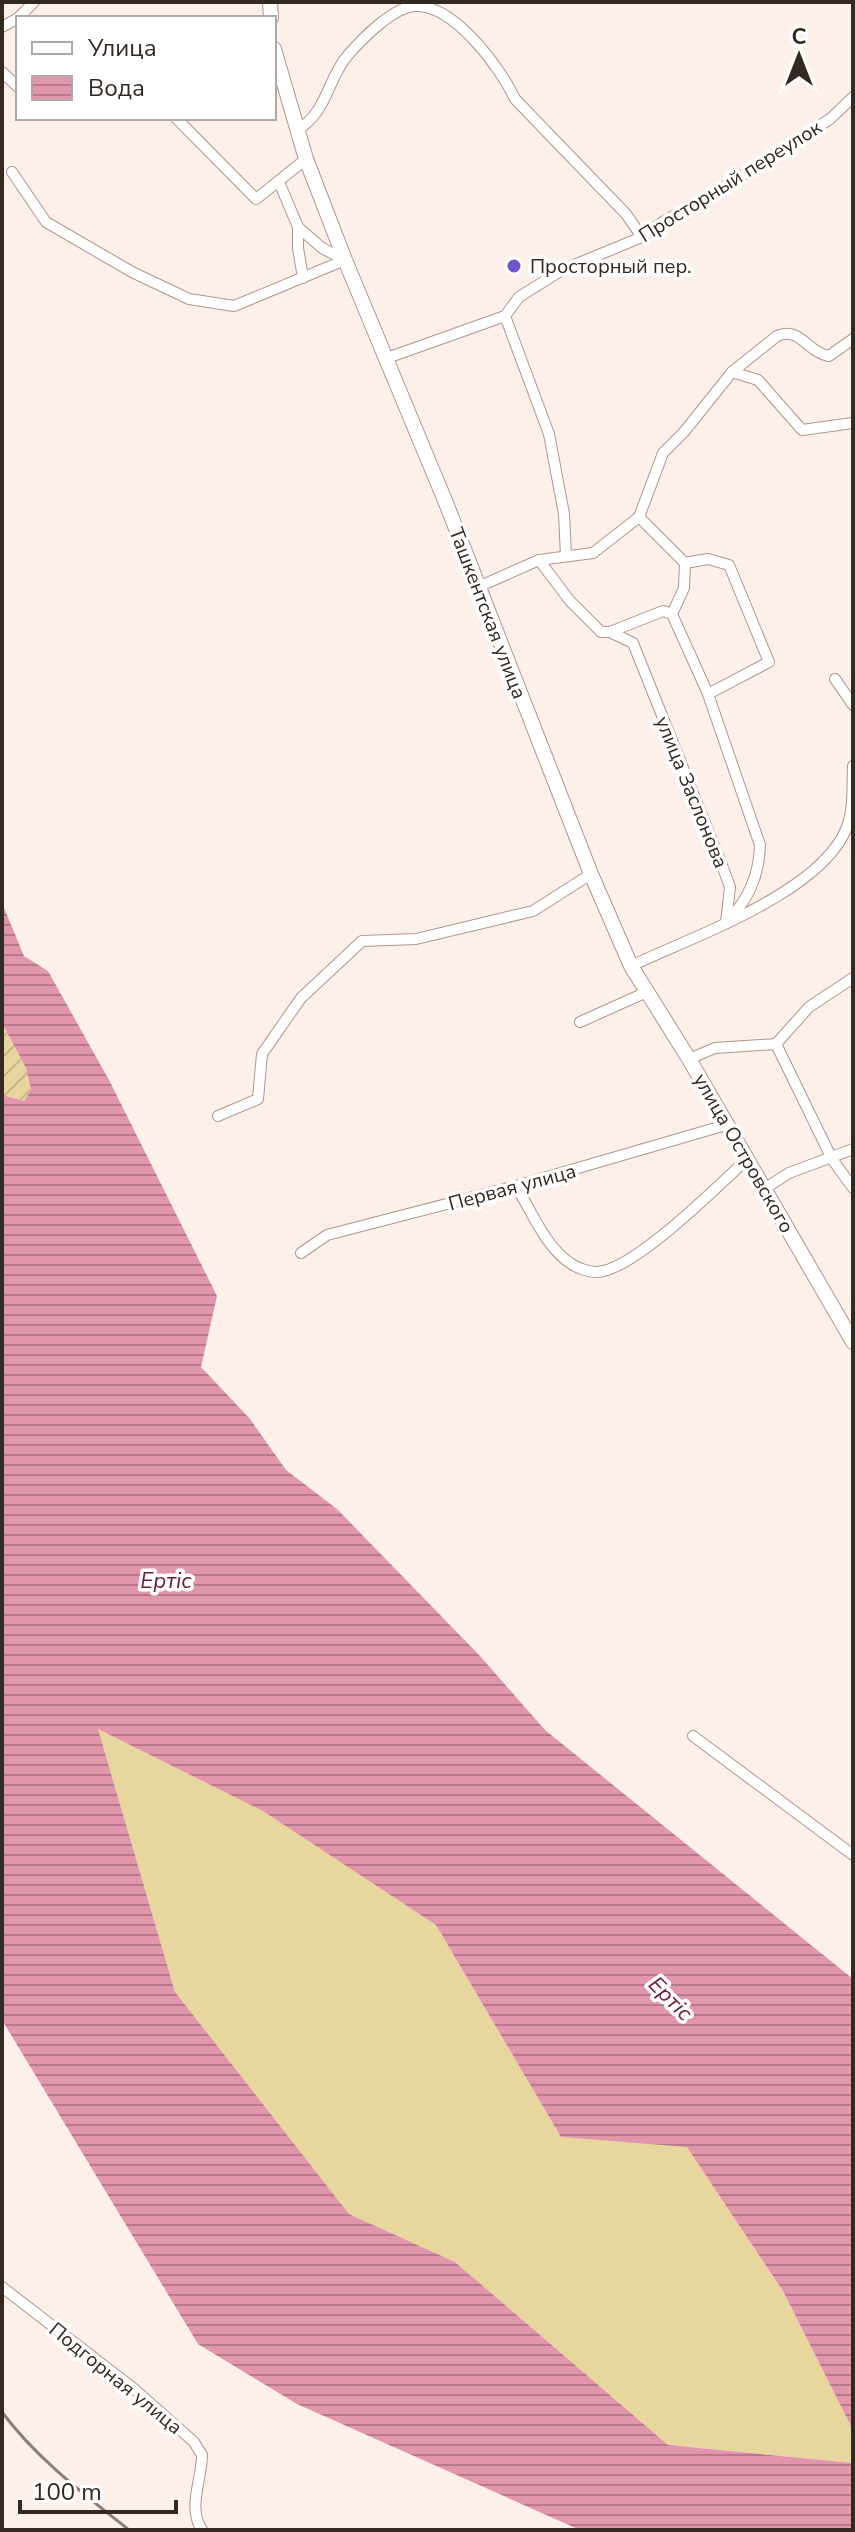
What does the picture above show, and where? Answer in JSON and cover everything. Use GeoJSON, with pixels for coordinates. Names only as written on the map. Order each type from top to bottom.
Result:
{"type":"FeatureCollection","features":[{"type":"Feature","properties":{"kind":"main road","name":"Ташкентская улица"},"geometry":{"type":"LineString","coordinates":[[276,56],[306,159],[345,260],[387,358],[591,874],[631,966]]}},
{"type":"Feature","properties":{"kind":"main road","name":"улица Островского"},"geometry":{"type":"LineString","coordinates":[[631,966],[649,991],[853,1342]]}},
{"type":"Feature","properties":{"kind":"street"},"geometry":{"type":"LineString","coordinates":[[297,130],[312,121],[346,57],[395,11],[414,5],[433,8],[460,27],[486,54],[515,99],[626,214],[642,237]]}},
{"type":"Feature","properties":{"kind":"street","name":"Просторный переулок"},"geometry":{"type":"LineString","coordinates":[[387,358],[505,316],[519,297],[562,270],[642,237],[830,119],[853,97]]}},
{"type":"Feature","properties":{"kind":"street"},"geometry":{"type":"LineString","coordinates":[[178,120],[256,199],[306,159]]}},
{"type":"Feature","properties":{"kind":"street"},"geometry":{"type":"LineString","coordinates":[[12,172],[46,222],[132,272],[189,299],[234,306],[345,260]]}},
{"type":"Feature","properties":{"kind":"street"},"geometry":{"type":"LineString","coordinates":[[279,182],[298,227],[303,278]]}},
{"type":"Feature","properties":{"kind":"street"},"geometry":{"type":"LineString","coordinates":[[298,227],[322,248],[345,260]]}},
{"type":"Feature","properties":{"kind":"street"},"geometry":{"type":"LineString","coordinates":[[505,316],[549,434],[564,514],[566,556]]}},
{"type":"Feature","properties":{"kind":"street"},"geometry":{"type":"LineString","coordinates":[[478,587],[539,560],[593,553],[639,517],[663,453],[732,372],[784,333],[798,335],[818,355],[829,356],[853,339]]}},
{"type":"Feature","properties":{"kind":"street"},"geometry":{"type":"LineString","coordinates":[[732,372],[758,380],[802,430],[853,423]]}},
{"type":"Feature","properties":{"kind":"street"},"geometry":{"type":"LineString","coordinates":[[610,632],[663,611],[672,614],[684,588],[685,563],[639,517]]}},
{"type":"Feature","properties":{"kind":"street"},"geometry":{"type":"LineString","coordinates":[[685,563],[708,559],[729,565],[769,662],[708,694]]}},
{"type":"Feature","properties":{"kind":"street","name":"улица Заслонова"},"geometry":{"type":"LineString","coordinates":[[539,560],[592,626],[633,643],[730,887],[726,923]]}},
{"type":"Feature","properties":{"kind":"street","name":"улица Заслонова"},"geometry":{"type":"LineString","coordinates":[[672,614],[708,694],[760,845],[760,866],[753,885],[743,905],[726,923]]}},
{"type":"Feature","properties":{"kind":"street"},"geometry":{"type":"LineString","coordinates":[[835,679],[853,705]]}},
{"type":"Feature","properties":{"kind":"street"},"geometry":{"type":"LineString","coordinates":[[631,966],[726,923],[807,877],[841,840],[848,824],[853,766]]}},
{"type":"Feature","properties":{"kind":"street"},"geometry":{"type":"LineString","coordinates":[[218,1116],[258,1099],[262,1054],[301,998],[362,941],[416,939],[533,911],[591,874]]}},
{"type":"Feature","properties":{"kind":"street"},"geometry":{"type":"LineString","coordinates":[[689,1059],[715,1048],[776,1044],[809,1007],[853,978]]}},
{"type":"Feature","properties":{"kind":"street"},"geometry":{"type":"LineString","coordinates":[[580,1022],[649,991]]}},
{"type":"Feature","properties":{"kind":"street"},"geometry":{"type":"LineString","coordinates":[[776,1044],[832,1159],[853,1188]]}},
{"type":"Feature","properties":{"kind":"street","name":"Первая улица"},"geometry":{"type":"LineString","coordinates":[[301,1253],[327,1235],[516,1186],[726,1125]]}},
{"type":"Feature","properties":{"kind":"street"},"geometry":{"type":"LineString","coordinates":[[764,1189],[789,1173],[853,1149]]}},
{"type":"Feature","properties":{"kind":"street"},"geometry":{"type":"LineString","coordinates":[[516,1186],[545,1236],[560,1255],[575,1266],[596,1273],[623,1263],[664,1235],[746,1160]]}},
{"type":"Feature","properties":{"kind":"street"},"geometry":{"type":"LineString","coordinates":[[693,1736],[853,1855]]}},
{"type":"Feature","properties":{"kind":"street","name":"Подгорная улица"},"geometry":{"type":"LineString","coordinates":[[2,2287],[133,2388],[194,2442],[202,2455],[196,2508],[197,2523],[202,2530]]}},
{"type":"Feature","properties":{"kind":"shaded area"},"geometry":{"type":"Polygon","coordinates":[[[2,1023],[26,1068],[31,1091],[24,1101],[2,1095],[2,1023]]]}},
{"type":"Feature","properties":{"kind":"shaded area"},"geometry":{"type":"Polygon","coordinates":[[[98,1729],[263,1810],[436,1925],[561,2137],[687,2146],[783,2291],[853,2430],[853,2463],[668,2445],[455,2262],[349,2214],[175,1992],[98,1729]]]}},
{"type":"Feature","properties":{"kind":"water","name":"Ертіс"},"geometry":{"type":"Polygon","coordinates":[[[2,903],[24,956],[48,971],[109,1080],[217,1296],[201,1367],[250,1419],[286,1470],[337,1509],[480,1656],[545,1730],[853,1979],[853,2430],[783,2291],[687,2147],[561,2137],[436,1925],[263,1811],[98,1729],[175,1992],[349,2214],[455,2262],[668,2445],[853,2463],[853,2530],[580,2530],[297,2404],[198,2344],[2,2020],[2,1095],[24,1101],[31,1090],[26,1068],[2,1023],[2,903]]]}},
{"type":"Feature","properties":{"kind":"railway"},"geometry":{"type":"LineString","coordinates":[[2,2412],[46,2460],[129,2530]]}},
{"type":"Feature","properties":{"kind":"place","name":"Просторный пер."},"geometry":{"type":"Point","coordinates":[514,266]}}]}
